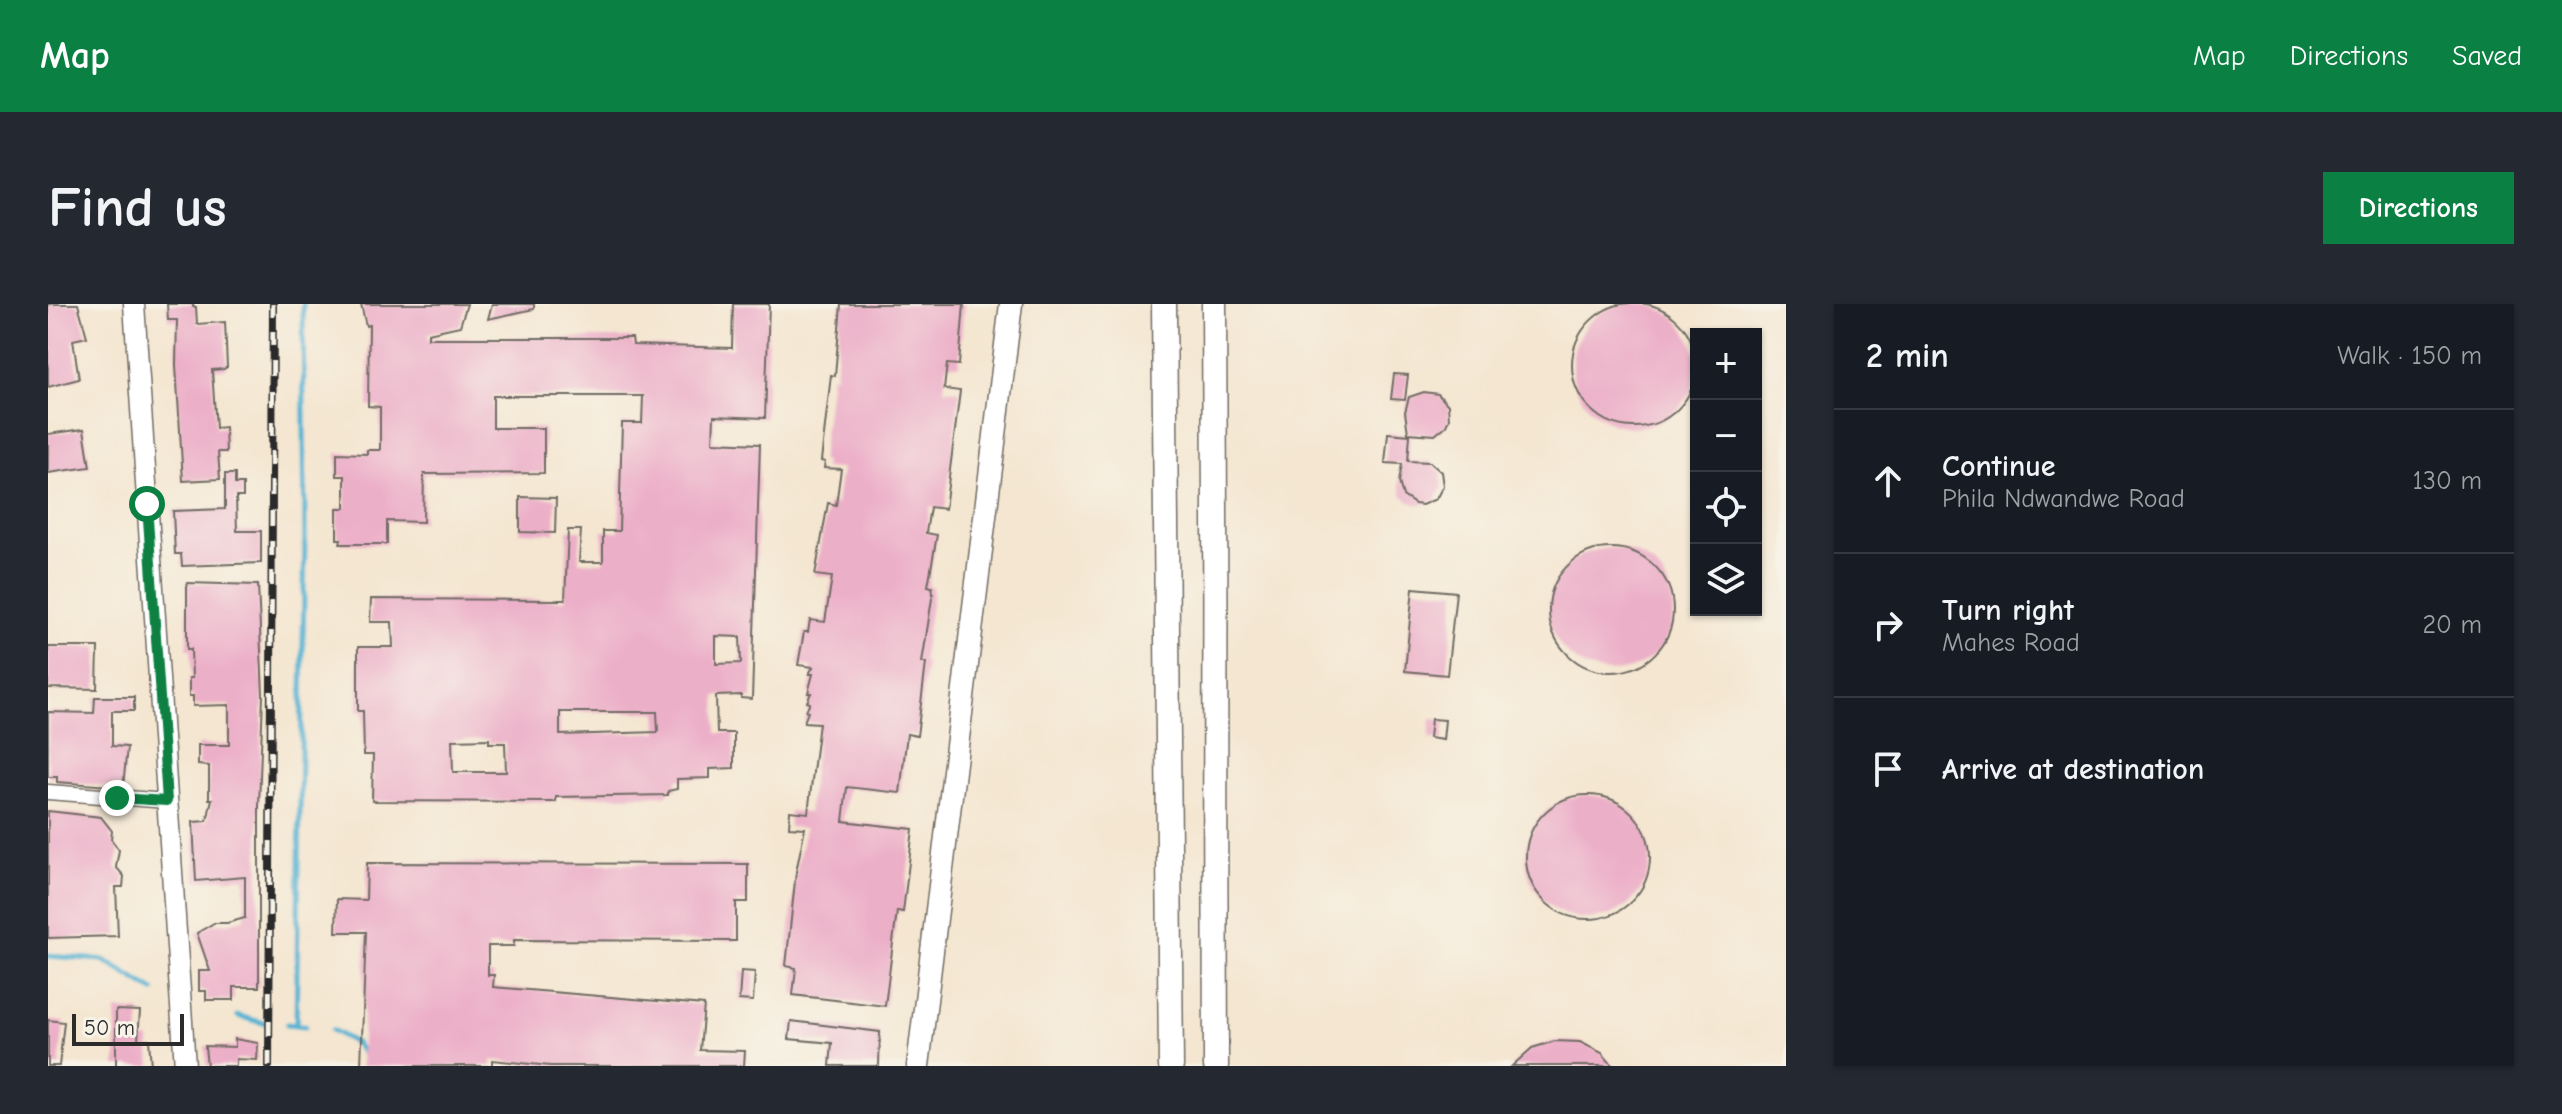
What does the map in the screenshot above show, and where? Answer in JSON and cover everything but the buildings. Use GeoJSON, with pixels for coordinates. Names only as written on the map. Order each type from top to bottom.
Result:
{"type":"FeatureCollection","features":[{"type":"Feature","properties":{"kind":"highway"},"geometry":{"type":"LineString","coordinates":[[1164,304],[1171,1066]]}},
{"type":"Feature","properties":{"kind":"highway"},"geometry":{"type":"LineString","coordinates":[[1214,304],[1216,1066]]}},
{"type":"Feature","properties":{"kind":"highway"},"geometry":{"type":"LineString","coordinates":[[1215,942],[1232,1066]]}},
{"type":"Feature","properties":{"kind":"highway"},"geometry":{"type":"LineString","coordinates":[[1164,1066],[1168,967]]}},
{"type":"Feature","properties":{"kind":"main road"},"geometry":{"type":"LineString","coordinates":[[918,1066],[1011,304]]}},
{"type":"Feature","properties":{"kind":"street"},"geometry":{"type":"LineString","coordinates":[[134,304],[185,1066]]}},
{"type":"Feature","properties":{"kind":"street"},"geometry":{"type":"LineString","coordinates":[[48,792],[167,801]]}},
{"type":"Feature","properties":{"kind":"waterway"},"geometry":{"type":"LineString","coordinates":[[296,1025],[305,536],[303,304]]}},
{"type":"Feature","properties":{"kind":"waterway"},"geometry":{"type":"LineString","coordinates":[[48,956],[103,960],[154,991]]}},
{"type":"Feature","properties":{"kind":"waterway"},"geometry":{"type":"LineString","coordinates":[[238,1016],[264,1023]]}},
{"type":"Feature","properties":{"kind":"waterway"},"geometry":{"type":"LineString","coordinates":[[287,1024],[305,1026]]}},
{"type":"Feature","properties":{"kind":"waterway"},"geometry":{"type":"LineString","coordinates":[[332,1030],[366,1053]]}},
{"type":"Feature","properties":{"kind":"railway"},"geometry":{"type":"LineString","coordinates":[[269,1066],[273,304]]}},
{"type":"Feature","properties":{"kind":"route"},"geometry":{"type":"LineString","coordinates":[[117,798],[167,801],[147,504]]}}]}
